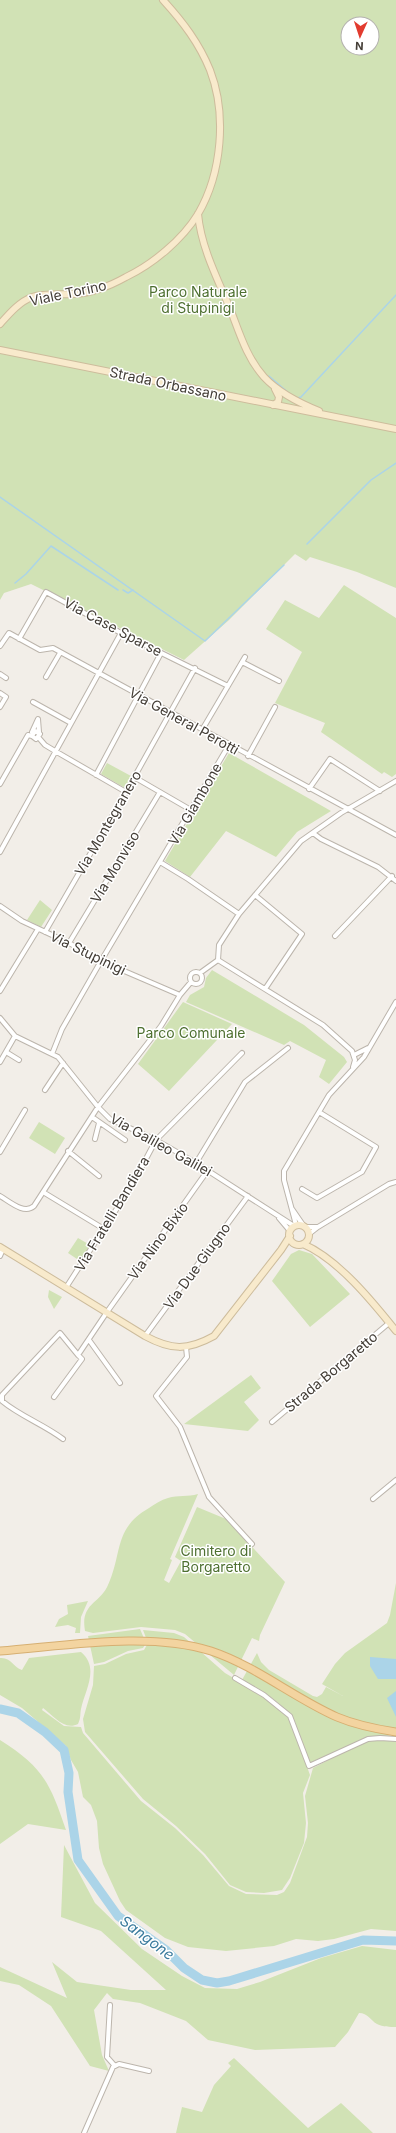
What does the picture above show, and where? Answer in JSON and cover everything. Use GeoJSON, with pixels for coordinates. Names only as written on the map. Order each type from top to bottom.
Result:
{"type":"FeatureCollection","features":[{"type":"Feature","properties":{"kind":"main road","name":"Viale Torino"},"geometry":{"type":"LineString","coordinates":[[0,324],[21,303],[33,297],[76,294],[102,288],[127,277],[152,261],[170,245],[198,214],[207,193],[214,168],[220,128],[219,107],[210,71],[200,49],[184,24],[163,0]]}},
{"type":"Feature","properties":{"kind":"main road","name":"Strada Orbassano"},"geometry":{"type":"LineString","coordinates":[[198,214],[200,233],[212,268],[248,352],[265,379],[282,393],[306,406],[337,417]]}},
{"type":"Feature","properties":{"kind":"main road","name":"Strada Orbassano"},"geometry":{"type":"LineString","coordinates":[[0,350],[396,429]]}},
{"type":"Feature","properties":{"kind":"main road"},"geometry":{"type":"LineString","coordinates":[[265,379],[279,398],[278,402],[273,405]]}},
{"type":"Feature","properties":{"kind":"main road"},"geometry":{"type":"LineString","coordinates":[[299,410],[306,406]]}},
{"type":"Feature","properties":{"kind":"main road"},"geometry":{"type":"LineString","coordinates":[[2,1248],[145,1336],[162,1345],[186,1347],[199,1345],[214,1336],[281,1250],[292,1230],[304,1226]]}},
{"type":"Feature","properties":{"kind":"main road","name":"Strada Borgaretto"},"geometry":{"type":"LineString","coordinates":[[304,1226],[318,1250],[362,1293],[396,1331]]}},
{"type":"Feature","properties":{"kind":"main road"},"geometry":{"type":"LineString","coordinates":[[292,1230],[296,1244]]}},
{"type":"Feature","properties":{"kind":"main road"},"geometry":{"type":"LineString","coordinates":[[281,1250],[296,1244],[303,1244],[309,1236]]}},
{"type":"Feature","properties":{"kind":"main road","name":"Strada Borgaretto"},"geometry":{"type":"LineString","coordinates":[[303,1244],[318,1250]]}},
{"type":"Feature","properties":{"kind":"main road"},"geometry":{"type":"LineString","coordinates":[[0,1651],[143,1641],[183,1644],[226,1658],[336,1716],[368,1727],[396,1732]]}},
{"type":"Feature","properties":{"kind":"street","name":"Via Case Sparse"},"geometry":{"type":"LineString","coordinates":[[19,639],[46,592],[121,633],[195,668],[228,686]]}},
{"type":"Feature","properties":{"kind":"street","name":"Via General Perotti"},"geometry":{"type":"LineString","coordinates":[[0,646],[9,633],[40,650],[52,648],[248,756],[396,835]]}},
{"type":"Feature","properties":{"kind":"street"},"geometry":{"type":"LineString","coordinates":[[0,852],[121,633]]}},
{"type":"Feature","properties":{"kind":"street"},"geometry":{"type":"LineString","coordinates":[[96,775],[161,652]]}},
{"type":"Feature","properties":{"kind":"street"},"geometry":{"type":"LineString","coordinates":[[46,677],[60,653]]}},
{"type":"Feature","properties":{"kind":"street"},"geometry":{"type":"LineString","coordinates":[[202,730],[245,657]]}},
{"type":"Feature","properties":{"kind":"street"},"geometry":{"type":"LineString","coordinates":[[242,662],[279,681]]}},
{"type":"Feature","properties":{"kind":"street","name":"Via Montegranero"},"geometry":{"type":"LineString","coordinates":[[45,932],[126,792],[195,668]]}},
{"type":"Feature","properties":{"kind":"street"},"geometry":{"type":"LineString","coordinates":[[0,674],[6,678]]}},
{"type":"Feature","properties":{"kind":"street"},"geometry":{"type":"LineString","coordinates":[[0,693],[6,697],[0,707]]}},
{"type":"Feature","properties":{"kind":"street"},"geometry":{"type":"LineString","coordinates":[[33,702],[71,723]]}},
{"type":"Feature","properties":{"kind":"street"},"geometry":{"type":"LineString","coordinates":[[248,756],[275,707]]}},
{"type":"Feature","properties":{"kind":"street"},"geometry":{"type":"LineString","coordinates":[[38,719],[39,732],[34,736],[38,719]]}},
{"type":"Feature","properties":{"kind":"street"},"geometry":{"type":"LineString","coordinates":[[0,784],[28,735],[34,736],[45,745],[126,792]]}},
{"type":"Feature","properties":{"kind":"street","name":"Via Giambone"},"geometry":{"type":"LineString","coordinates":[[52,1054],[62,1029],[229,745]]}},
{"type":"Feature","properties":{"kind":"street"},"geometry":{"type":"LineString","coordinates":[[309,789],[330,759],[380,791]]}},
{"type":"Feature","properties":{"kind":"street"},"geometry":{"type":"LineString","coordinates":[[134,777],[191,810]]}},
{"type":"Feature","properties":{"kind":"street"},"geometry":{"type":"LineString","coordinates":[[218,960],[219,946],[239,914],[301,842],[347,809],[396,781]]}},
{"type":"Feature","properties":{"kind":"street","name":"Via Monviso"},"geometry":{"type":"LineString","coordinates":[[69,943],[160,792]]}},
{"type":"Feature","properties":{"kind":"street"},"geometry":{"type":"LineString","coordinates":[[313,833],[321,839],[378,867],[392,876],[396,881]]}},
{"type":"Feature","properties":{"kind":"street"},"geometry":{"type":"LineString","coordinates":[[160,862],[188,878],[239,914]]}},
{"type":"Feature","properties":{"kind":"street"},"geometry":{"type":"LineString","coordinates":[[335,936],[392,876]]}},
{"type":"Feature","properties":{"kind":"street"},"geometry":{"type":"LineString","coordinates":[[255,895],[302,934],[265,989]]}},
{"type":"Feature","properties":{"kind":"street","name":"Via Stupinigi"},"geometry":{"type":"LineString","coordinates":[[0,906],[38,929],[69,943],[101,961],[180,995]]}},
{"type":"Feature","properties":{"kind":"street"},"geometry":{"type":"LineString","coordinates":[[0,991],[38,929]]}},
{"type":"Feature","properties":{"kind":"street"},"geometry":{"type":"LineString","coordinates":[[0,1196],[24,1210],[30,1210],[34,1206],[98,1108],[161,1026],[180,995],[191,982],[191,973],[200,973],[218,960]]}},
{"type":"Feature","properties":{"kind":"street"},"geometry":{"type":"LineString","coordinates":[[218,960],[323,1025],[348,1047],[354,1055],[352,1070]]}},
{"type":"Feature","properties":{"kind":"street"},"geometry":{"type":"LineString","coordinates":[[191,982],[196,984],[201,982],[202,977],[200,973]]}},
{"type":"Feature","properties":{"kind":"street"},"geometry":{"type":"LineString","coordinates":[[292,1230],[292,1208],[284,1180],[284,1171],[329,1095],[364,1057],[396,1002]]}},
{"type":"Feature","properties":{"kind":"street","name":"Via Galileo Galilei"},"geometry":{"type":"LineString","coordinates":[[0,1018],[15,1036],[58,1057],[98,1108],[110,1119],[156,1140],[208,1170],[285,1220],[292,1230]]}},
{"type":"Feature","properties":{"kind":"street"},"geometry":{"type":"LineString","coordinates":[[0,1062],[15,1036]]}},
{"type":"Feature","properties":{"kind":"street"},"geometry":{"type":"LineString","coordinates":[[354,1055],[370,1046]]}},
{"type":"Feature","properties":{"kind":"street"},"geometry":{"type":"LineString","coordinates":[[196,1163],[245,1082],[288,1048]]}},
{"type":"Feature","properties":{"kind":"street"},"geometry":{"type":"LineString","coordinates":[[6,1052],[19,1060]]}},
{"type":"Feature","properties":{"kind":"street","name":"Via Fratelli Bandiera"},"geometry":{"type":"LineString","coordinates":[[66,1286],[132,1185],[156,1140],[242,1053]]}},
{"type":"Feature","properties":{"kind":"street"},"geometry":{"type":"LineString","coordinates":[[45,1090],[63,1063]]}},
{"type":"Feature","properties":{"kind":"street"},"geometry":{"type":"LineString","coordinates":[[0,1152],[25,1110]]}},
{"type":"Feature","properties":{"kind":"street"},"geometry":{"type":"LineString","coordinates":[[302,1189],[317,1198],[362,1172],[376,1147],[319,1112]]}},
{"type":"Feature","properties":{"kind":"street"},"geometry":{"type":"LineString","coordinates":[[92,1117],[125,1140]]}},
{"type":"Feature","properties":{"kind":"street"},"geometry":{"type":"LineString","coordinates":[[95,1139],[99,1123]]}},
{"type":"Feature","properties":{"kind":"street"},"geometry":{"type":"LineString","coordinates":[[68,1152],[99,1176]]}},
{"type":"Feature","properties":{"kind":"street","name":"Via Nino Bixio"},"geometry":{"type":"LineString","coordinates":[[78,1355],[208,1170]]}},
{"type":"Feature","properties":{"kind":"street"},"geometry":{"type":"LineString","coordinates":[[309,1236],[318,1227],[389,1184],[396,1182]]}},
{"type":"Feature","properties":{"kind":"street"},"geometry":{"type":"LineString","coordinates":[[43,1192],[104,1229]]}},
{"type":"Feature","properties":{"kind":"street","name":"Via Due Giugno"},"geometry":{"type":"LineString","coordinates":[[145,1336],[248,1196]]}},
{"type":"Feature","properties":{"kind":"street"},"geometry":{"type":"LineString","coordinates":[[292,1208],[304,1226],[318,1227]]}},
{"type":"Feature","properties":{"kind":"street","name":"Via Galileo Galilei"},"geometry":{"type":"LineString","coordinates":[[277,1216],[292,1230]]}},
{"type":"Feature","properties":{"kind":"street"},"geometry":{"type":"LineString","coordinates":[[285,1220],[290,1220],[293,1216]]}},
{"type":"Feature","properties":{"kind":"street"},"geometry":{"type":"LineString","coordinates":[[0,1256],[2,1248]]}},
{"type":"Feature","properties":{"kind":"street","name":"Strada Borgaretto"},"geometry":{"type":"LineString","coordinates":[[272,1422],[390,1323]]}},
{"type":"Feature","properties":{"kind":"street"},"geometry":{"type":"LineString","coordinates":[[54,1397],[82,1359],[60,1333],[2,1395],[2,1401],[15,1412],[38,1422],[63,1439]]}},
{"type":"Feature","properties":{"kind":"street"},"geometry":{"type":"LineString","coordinates":[[89,1340],[120,1383]]}},
{"type":"Feature","properties":{"kind":"street"},"geometry":{"type":"LineString","coordinates":[[186,1347],[188,1358],[156,1396],[180,1427],[209,1497],[252,1544]]}},
{"type":"Feature","properties":{"kind":"street"},"geometry":{"type":"LineString","coordinates":[[373,1498],[396,1480]]}},
{"type":"Feature","properties":{"kind":"street"},"geometry":{"type":"LineString","coordinates":[[235,1678],[264,1695],[290,1716],[309,1766],[368,1739],[396,1739]]}},
{"type":"Feature","properties":{"kind":"street"},"geometry":{"type":"LineString","coordinates":[[110,2005],[107,2057],[115,2066]]}},
{"type":"Feature","properties":{"kind":"street"},"geometry":{"type":"LineString","coordinates":[[84,2133],[94,2108],[115,2066],[119,2064],[149,2071]]}},
{"type":"Feature","properties":{"kind":"green space","name":"Parco Naturale di Stupinigi"},"geometry":{"type":"Polygon","coordinates":[[[0,0],[396,0],[396,588],[357,572],[310,557],[306,561],[295,554],[229,620],[184,660],[31,584],[4,593],[0,600],[0,0]]]}},
{"type":"Feature","properties":{"kind":"green space"},"geometry":{"type":"Polygon","coordinates":[[[344,585],[396,618],[396,774],[392,777],[384,772],[382,774],[321,732],[325,723],[275,703],[302,652],[266,629],[285,600],[319,618],[344,585]]]}},
{"type":"Feature","properties":{"kind":"green space"},"geometry":{"type":"Polygon","coordinates":[[[229,753],[331,811],[297,832],[276,857],[226,831],[190,877],[165,861],[229,753]]]}},
{"type":"Feature","properties":{"kind":"green space"},"geometry":{"type":"Polygon","coordinates":[[[107,763],[131,776],[125,788],[101,774],[107,763]]]}},
{"type":"Feature","properties":{"kind":"green space"},"geometry":{"type":"Polygon","coordinates":[[[40,900],[52,910],[41,927],[27,920],[40,900]]]}},
{"type":"Feature","properties":{"kind":"green space"},"geometry":{"type":"Polygon","coordinates":[[[212,970],[304,1025],[344,1057],[347,1062],[329,1084],[319,1077],[326,1060],[290,1041],[284,1045],[186,1002],[190,995],[204,987],[206,978],[212,970]]]}},
{"type":"Feature","properties":{"kind":"green space","name":"Parco Comunale"},"geometry":{"type":"Polygon","coordinates":[[[183,1002],[232,1024],[169,1091],[138,1064],[183,1002]]]}},
{"type":"Feature","properties":{"kind":"green space"},"geometry":{"type":"Polygon","coordinates":[[[39,1122],[65,1138],[55,1154],[29,1138],[39,1122]]]}},
{"type":"Feature","properties":{"kind":"green space"},"geometry":{"type":"Polygon","coordinates":[[[78,1238],[90,1245],[80,1261],[68,1253],[78,1238]]]}},
{"type":"Feature","properties":{"kind":"green space"},"geometry":{"type":"Polygon","coordinates":[[[299,1250],[312,1254],[350,1294],[310,1327],[272,1281],[291,1254],[299,1250]]]}},
{"type":"Feature","properties":{"kind":"green space"},"geometry":{"type":"Polygon","coordinates":[[[49,1290],[62,1297],[54,1309],[48,1297],[49,1290]]]}},
{"type":"Feature","properties":{"kind":"green space"},"geometry":{"type":"Polygon","coordinates":[[[251,1375],[261,1388],[244,1402],[259,1420],[248,1431],[184,1424],[251,1375]]]}},
{"type":"Feature","properties":{"kind":"green space","name":"Cimitero di Borgaretto"},"geometry":{"type":"Polygon","coordinates":[[[198,1494],[170,1559],[172,1560],[164,1580],[169,1583],[181,1561],[175,1557],[197,1507],[226,1519],[285,1582],[260,1635],[259,1641],[252,1638],[234,1675],[185,1634],[175,1630],[141,1627],[93,1633],[85,1631],[85,1615],[88,1609],[105,1591],[108,1585],[113,1573],[124,1533],[130,1524],[138,1516],[163,1500],[172,1497],[198,1494]]]}},
{"type":"Feature","properties":{"kind":"green space"},"geometry":{"type":"Polygon","coordinates":[[[396,1583],[396,1735],[374,1737],[310,1765],[295,1722],[290,1715],[278,1703],[257,1688],[242,1680],[257,1653],[261,1662],[269,1670],[313,1696],[317,1697],[322,1694],[326,1687],[343,1696],[322,1684],[335,1664],[345,1653],[387,1623],[396,1583]]]}},
{"type":"Feature","properties":{"kind":"green space"},"geometry":{"type":"Polygon","coordinates":[[[88,1601],[81,1617],[80,1633],[75,1633],[76,1628],[68,1625],[55,1627],[59,1619],[68,1614],[67,1605],[88,1601]]]}},
{"type":"Feature","properties":{"kind":"green space"},"geometry":{"type":"Polygon","coordinates":[[[140,1629],[146,1643],[143,1648],[128,1651],[104,1662],[94,1664],[88,1636],[140,1629]]]}},
{"type":"Feature","properties":{"kind":"green space"},"geometry":{"type":"Polygon","coordinates":[[[143,1630],[174,1633],[184,1637],[225,1673],[264,1696],[289,1717],[310,1775],[303,1793],[306,1823],[304,1843],[290,1878],[282,1890],[264,1893],[246,1892],[230,1885],[205,1854],[176,1826],[143,1799],[85,1732],[83,1719],[93,1685],[94,1666],[105,1664],[126,1654],[144,1650],[148,1643],[143,1630]]]}},
{"type":"Feature","properties":{"kind":"green space"},"geometry":{"type":"Polygon","coordinates":[[[81,1652],[87,1658],[90,1665],[90,1679],[78,1724],[73,1726],[63,1724],[43,1708],[42,1710],[64,1726],[81,1727],[83,1733],[141,1801],[175,1828],[203,1855],[229,1886],[246,1894],[277,1895],[284,1892],[290,1883],[307,1837],[308,1823],[305,1796],[313,1768],[368,1740],[396,1738],[396,1931],[371,1929],[334,1939],[318,1941],[296,1939],[274,1946],[226,1951],[188,1947],[165,1938],[126,1910],[120,1901],[103,1864],[99,1848],[97,1821],[91,1805],[83,1797],[78,1772],[71,1760],[66,1746],[22,1708],[0,1695],[0,1658],[7,1659],[22,1670],[29,1658],[81,1652]]]}},
{"type":"Feature","properties":{"kind":"green space"},"geometry":{"type":"Polygon","coordinates":[[[0,1740],[15,1750],[36,1768],[55,1800],[66,1830],[28,1824],[0,1844],[0,1740]]]}},
{"type":"Feature","properties":{"kind":"green space"},"geometry":{"type":"Polygon","coordinates":[[[64,1845],[95,1903],[142,1949],[182,1976],[205,1988],[237,1989],[260,1982],[321,1958],[362,1946],[396,1950],[396,2027],[379,2025],[367,2015],[359,2013],[348,2032],[335,2047],[255,2050],[208,2040],[186,2021],[140,2003],[113,1999],[107,1993],[94,2010],[102,2055],[109,2071],[90,2066],[51,2006],[19,1985],[0,1981],[0,1967],[67,1998],[52,1962],[77,1982],[131,1990],[166,1990],[101,1931],[61,1917],[64,1845]]]}},
{"type":"Feature","properties":{"kind":"green space"},"geometry":{"type":"Polygon","coordinates":[[[234,2058],[308,2128],[341,2103],[373,2133],[176,2133],[182,2107],[202,2112],[214,2085],[231,2066],[228,2063],[234,2058]]]}},
{"type":"Feature","properties":{"kind":"water"},"geometry":{"type":"Polygon","coordinates":[[[370,1657],[396,1659],[396,1679],[378,1679],[370,1666],[370,1657]]]}},
{"type":"Feature","properties":{"kind":"water"},"geometry":{"type":"Polygon","coordinates":[[[396,1691],[396,1717],[387,1698],[396,1691]]]}},
{"type":"Feature","properties":{"kind":"waterway"},"geometry":{"type":"LineString","coordinates":[[297,398],[301,397],[396,295]]}},
{"type":"Feature","properties":{"kind":"waterway"},"geometry":{"type":"LineString","coordinates":[[269,376],[290,394]]}},
{"type":"Feature","properties":{"kind":"waterway"},"geometry":{"type":"LineString","coordinates":[[307,544],[371,480],[396,463]]}},
{"type":"Feature","properties":{"kind":"waterway"},"geometry":{"type":"LineString","coordinates":[[0,497],[205,641],[284,565]]}},
{"type":"Feature","properties":{"kind":"waterway"},"geometry":{"type":"LineString","coordinates":[[15,583],[26,574],[51,546],[118,590]]}},
{"type":"Feature","properties":{"kind":"waterway"},"geometry":{"type":"LineString","coordinates":[[123,590],[128,593],[133,590]]}},
{"type":"Feature","properties":{"kind":"waterway","name":"Sangone"},"geometry":{"type":"LineString","coordinates":[[0,1709],[18,1713],[45,1732],[64,1750],[69,1773],[68,1792],[78,1860],[118,1916],[166,1950],[184,1968],[202,1980],[217,1983],[229,1981],[363,1940],[396,1941]]}}]}
